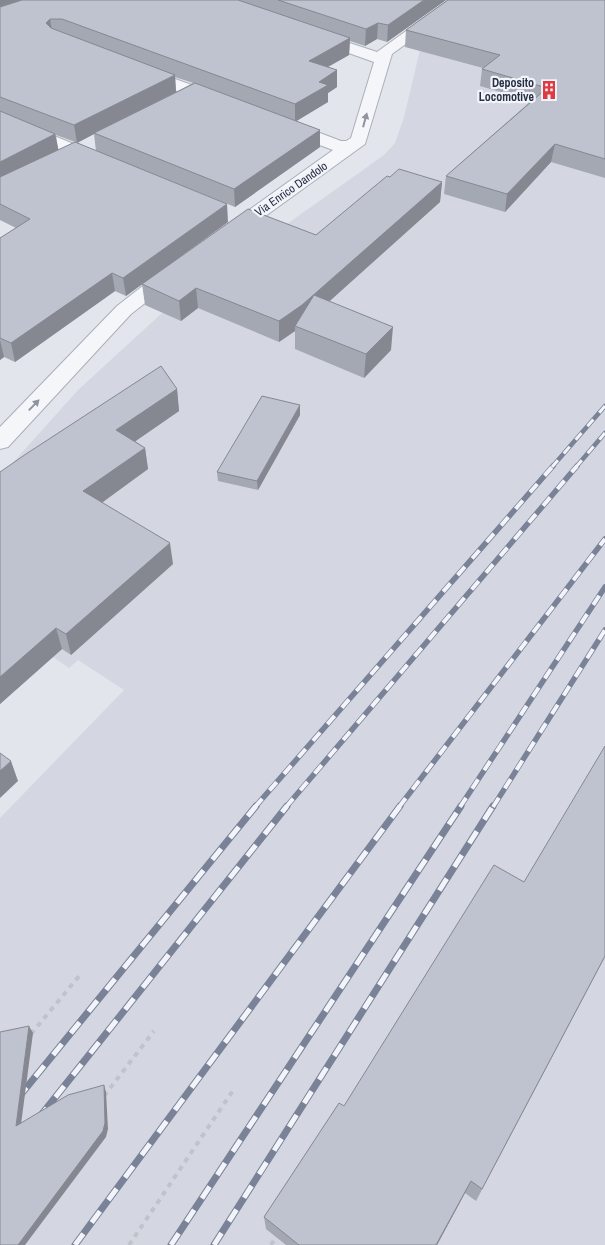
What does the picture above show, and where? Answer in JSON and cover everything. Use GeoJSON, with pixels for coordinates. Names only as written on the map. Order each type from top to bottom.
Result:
{"type":"FeatureCollection","features":[{"type":"Feature","properties":{"kind":"street"},"geometry":{"type":"LineString","coordinates":[[300,31],[381,59],[389,48],[434,8],[459,0]]}},
{"type":"Feature","properties":{"kind":"street","name":"Via Enrico Dandolo"},"geometry":{"type":"LineString","coordinates":[[214,244],[360,140],[381,59]]}},
{"type":"Feature","properties":{"kind":"street"},"geometry":{"type":"LineString","coordinates":[[132,68],[239,108]]}},
{"type":"Feature","properties":{"kind":"street"},"geometry":{"type":"LineString","coordinates":[[177,100],[194,92]]}},
{"type":"Feature","properties":{"kind":"street"},"geometry":{"type":"LineString","coordinates":[[0,119],[113,166]]}},
{"type":"Feature","properties":{"kind":"street"},"geometry":{"type":"LineString","coordinates":[[266,119],[338,146],[352,147]]}},
{"type":"Feature","properties":{"kind":"street"},"geometry":{"type":"LineString","coordinates":[[60,160],[94,143]]}},
{"type":"Feature","properties":{"kind":"street"},"geometry":{"type":"LineString","coordinates":[[229,214],[246,221]]}},
{"type":"Feature","properties":{"kind":"street"},"geometry":{"type":"LineString","coordinates":[[0,440],[124,310],[149,289],[190,261]]}},
{"type":"Feature","properties":{"kind":"path"},"geometry":{"type":"LineString","coordinates":[[25,1042],[80,975]]}},
{"type":"Feature","properties":{"kind":"path"},"geometry":{"type":"LineString","coordinates":[[102,1100],[154,1031]]}},
{"type":"Feature","properties":{"kind":"path"},"geometry":{"type":"LineString","coordinates":[[129,1245],[234,1090]]}},
{"type":"Feature","properties":{"kind":"path"},"geometry":{"type":"LineString","coordinates":[[271,1245],[281,1229]]}},
{"type":"Feature","properties":{"kind":"shaded area"},"geometry":{"type":"Polygon","coordinates":[[[605,0],[605,1245],[0,1245],[0,818],[124,690],[78,660],[69,668],[0,621],[0,477],[78,390],[162,313],[384,155],[395,143],[404,117],[420,50],[410,48],[459,17],[605,0]]]}},
{"type":"Feature","properties":{"kind":"building"},"geometry":{"type":"Polygon","coordinates":[[[22,0],[238,0],[350,38],[309,61],[337,70],[319,82],[328,85],[295,104],[62,19],[50,19],[46,23],[51,28],[175,75],[74,125],[0,97],[0,7],[22,0]]]}},
{"type":"Feature","properties":{"kind":"building"},"geometry":{"type":"Polygon","coordinates":[[[278,0],[424,0],[388,25],[378,23],[366,29],[278,0]]]}},
{"type":"Feature","properties":{"kind":"building"},"geometry":{"type":"Polygon","coordinates":[[[448,0],[605,0],[605,159],[555,144],[507,194],[446,176],[547,88],[482,69],[500,55],[406,30],[448,0]]]}},
{"type":"Feature","properties":{"kind":"building"},"geometry":{"type":"Polygon","coordinates":[[[195,83],[320,130],[234,189],[94,133],[195,83]]]}},
{"type":"Feature","properties":{"kind":"building"},"geometry":{"type":"Polygon","coordinates":[[[0,111],[55,134],[0,162],[0,111]]]}},
{"type":"Feature","properties":{"kind":"building"},"geometry":{"type":"Polygon","coordinates":[[[75,142],[227,204],[123,278],[112,273],[11,343],[0,338],[0,238],[30,219],[0,204],[0,177],[75,142]]]}},
{"type":"Feature","properties":{"kind":"building"},"geometry":{"type":"Polygon","coordinates":[[[399,169],[442,182],[302,305],[279,321],[196,288],[179,301],[142,284],[248,209],[316,235],[387,176],[390,177],[399,169]]]}},
{"type":"Feature","properties":{"kind":"building"},"geometry":{"type":"Polygon","coordinates":[[[314,295],[393,327],[366,354],[295,326],[314,295]]]}},
{"type":"Feature","properties":{"kind":"building"},"geometry":{"type":"Polygon","coordinates":[[[161,366],[177,389],[116,430],[145,448],[83,491],[170,543],[66,634],[56,628],[0,677],[0,472],[161,366]]]}},
{"type":"Feature","properties":{"kind":"building"},"geometry":{"type":"Polygon","coordinates":[[[262,396],[300,405],[257,481],[217,472],[262,396]]]}},
{"type":"Feature","properties":{"kind":"building"},"geometry":{"type":"Polygon","coordinates":[[[605,746],[605,956],[482,1189],[471,1181],[436,1245],[299,1245],[264,1217],[339,1103],[344,1106],[494,865],[524,882],[605,746]]]}},
{"type":"Feature","properties":{"kind":"building"},"geometry":{"type":"Polygon","coordinates":[[[0,753],[11,761],[0,771],[0,753]]]}},
{"type":"Feature","properties":{"kind":"building"},"geometry":{"type":"Polygon","coordinates":[[[29,1026],[16,1126],[68,1095],[104,1085],[105,1123],[103,1131],[18,1245],[0,1245],[0,1032],[29,1026]]]}},
{"type":"Feature","properties":{"kind":"railway"},"geometry":{"type":"LineString","coordinates":[[552,467],[605,406]]}},
{"type":"Feature","properties":{"kind":"railway"},"geometry":{"type":"LineString","coordinates":[[576,467],[605,433]]}},
{"type":"Feature","properties":{"kind":"railway"},"geometry":{"type":"LineString","coordinates":[[255,807],[553,466]]}},
{"type":"Feature","properties":{"kind":"railway"},"geometry":{"type":"LineString","coordinates":[[286,807],[577,466]]}},
{"type":"Feature","properties":{"kind":"railway"},"geometry":{"type":"LineString","coordinates":[[399,807],[605,539]]}},
{"type":"Feature","properties":{"kind":"railway"},"geometry":{"type":"LineString","coordinates":[[460,807],[605,587]]}},
{"type":"Feature","properties":{"kind":"railway"},"geometry":{"type":"LineString","coordinates":[[493,807],[605,630]]}},
{"type":"Feature","properties":{"kind":"railway"},"geometry":{"type":"LineString","coordinates":[[0,1120],[256,806]]}},
{"type":"Feature","properties":{"kind":"railway"},"geometry":{"type":"LineString","coordinates":[[38,1119],[287,806]]}},
{"type":"Feature","properties":{"kind":"railway"},"geometry":{"type":"LineString","coordinates":[[75,1245],[400,806]]}},
{"type":"Feature","properties":{"kind":"railway"},"geometry":{"type":"LineString","coordinates":[[171,1245],[461,806]]}},
{"type":"Feature","properties":{"kind":"railway"},"geometry":{"type":"LineString","coordinates":[[214,1245],[493,806]]}},
{"type":"Feature","properties":{"kind":"place","name":"Deposito Locomotive"},"geometry":{"type":"Point","coordinates":[549,90]}}]}
